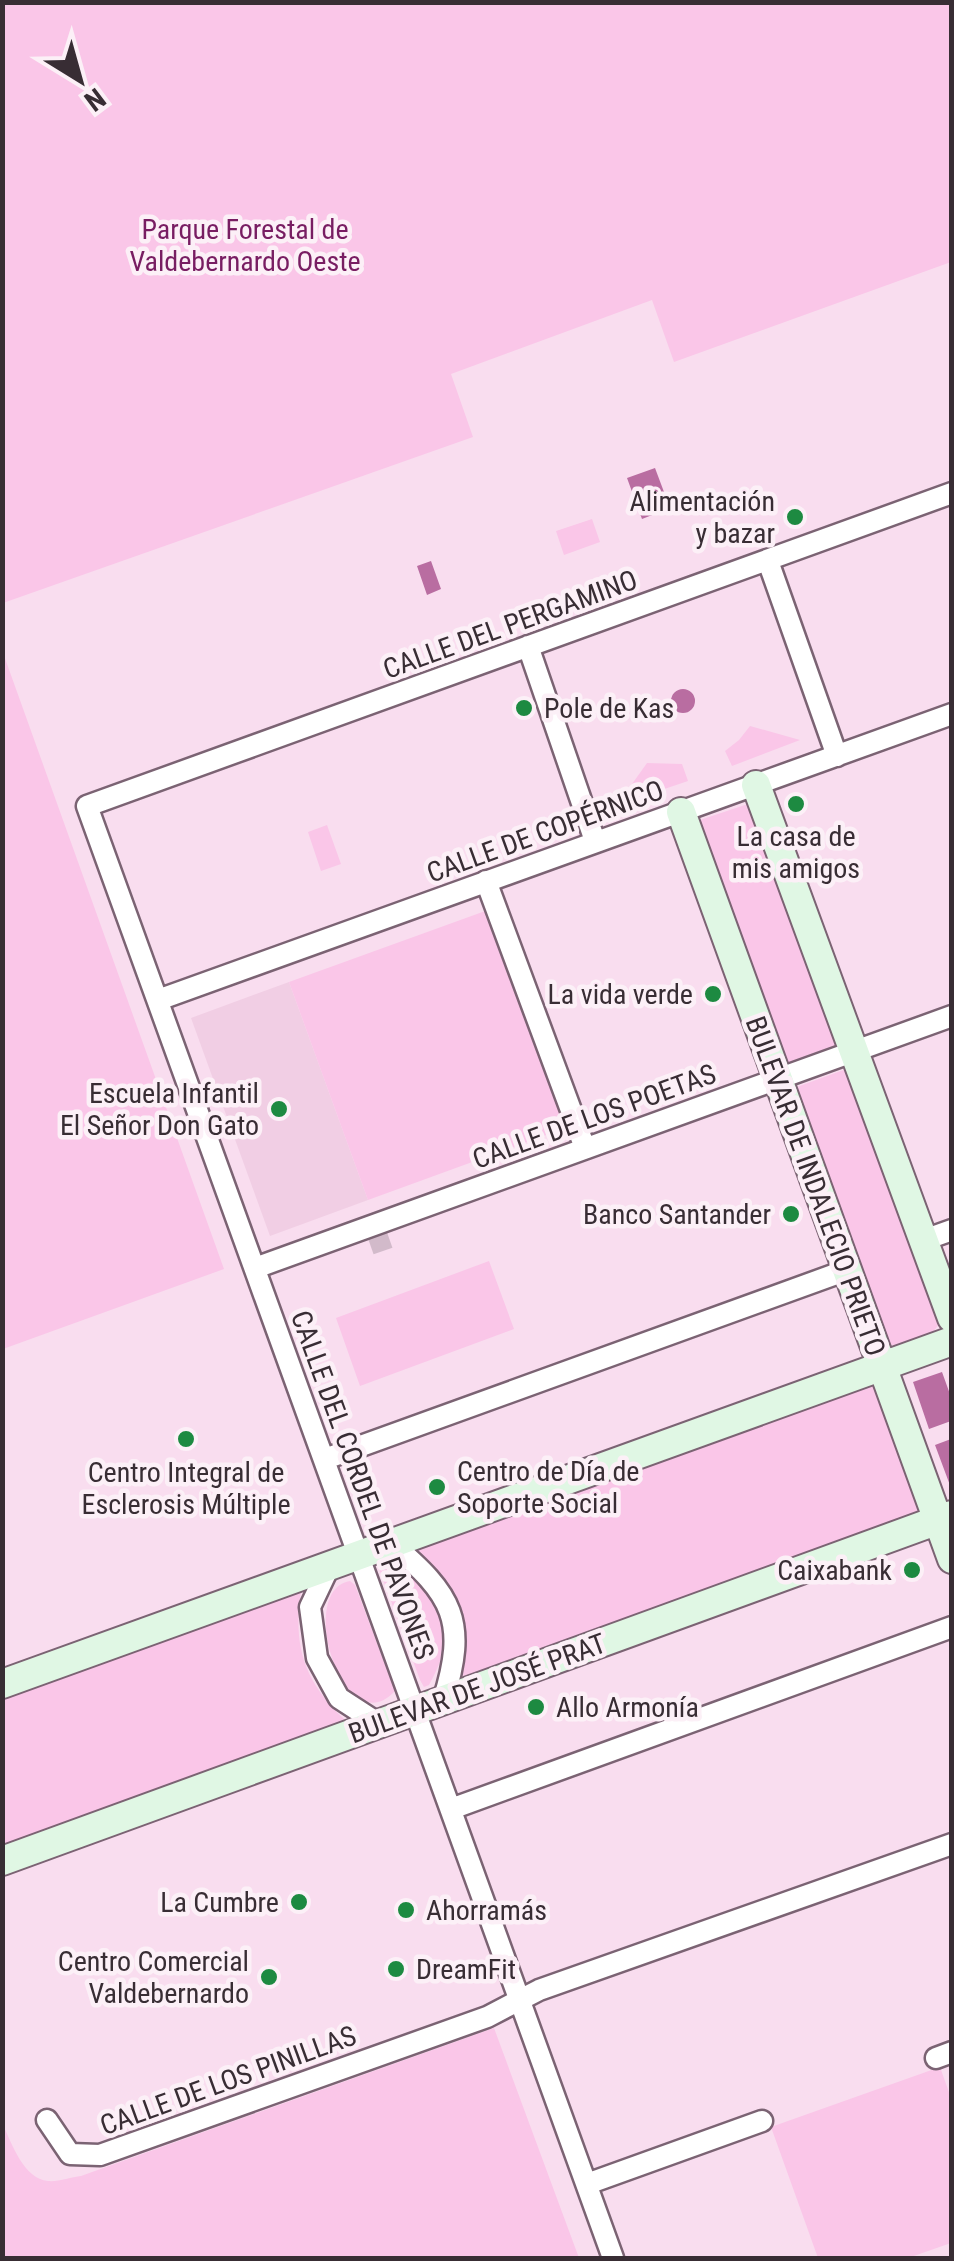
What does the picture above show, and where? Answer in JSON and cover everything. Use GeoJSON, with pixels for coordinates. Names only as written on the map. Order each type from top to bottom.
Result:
{"type":"FeatureCollection","features":[{"type":"Feature","properties":{"kind":"street","name":"CALLE DEL PERGAMINO"},"geometry":{"type":"LineString","coordinates":[[87,806],[952,493]]}},
{"type":"Feature","properties":{"kind":"street"},"geometry":{"type":"LineString","coordinates":[[768,561],[837,756]]}},
{"type":"Feature","properties":{"kind":"street"},"geometry":{"type":"LineString","coordinates":[[528,646],[595,841]]}},
{"type":"Feature","properties":{"kind":"street","name":"CALLE DE COPÉRNICO"},"geometry":{"type":"LineString","coordinates":[[158,1000],[595,841],[950,720]]}},
{"type":"Feature","properties":{"kind":"street"},"geometry":{"type":"LineString","coordinates":[[756,785],[952,1318]]}},
{"type":"Feature","properties":{"kind":"street","name":"CALLE DEL CORDEL DE PAVONES"},"geometry":{"type":"LineString","coordinates":[[87,806],[613,2258]]}},
{"type":"Feature","properties":{"kind":"street","name":"BULEVAR DE INDALECIO PRIETO"},"geometry":{"type":"LineString","coordinates":[[681,812],[882,1367],[945,1517],[952,1559]]}},
{"type":"Feature","properties":{"kind":"street"},"geometry":{"type":"LineString","coordinates":[[486,881],[585,1148]]}},
{"type":"Feature","properties":{"kind":"street","name":"CALLE DE LOS POETAS"},"geometry":{"type":"LineString","coordinates":[[255,1268],[375,1230],[585,1148],[952,1016]]}},
{"type":"Feature","properties":{"kind":"street"},"geometry":{"type":"LineString","coordinates":[[924,1240],[952,1230]]}},
{"type":"Feature","properties":{"kind":"street"},"geometry":{"type":"LineString","coordinates":[[326,1459],[847,1270]]}},
{"type":"Feature","properties":{"kind":"street"},"geometry":{"type":"LineString","coordinates":[[2,1684],[952,1341]]}},
{"type":"Feature","properties":{"kind":"street","name":"BULEVAR DE JOSÉ PRAT"},"geometry":{"type":"LineString","coordinates":[[2,1861],[945,1517]]}},
{"type":"Feature","properties":{"kind":"street"},"geometry":{"type":"LineString","coordinates":[[391,1543],[421,1568],[450,1611],[456,1638],[452,1673],[443,1701]]}},
{"type":"Feature","properties":{"kind":"street"},"geometry":{"type":"LineString","coordinates":[[329,1566],[310,1607],[317,1658],[339,1698],[379,1724]]}},
{"type":"Feature","properties":{"kind":"street"},"geometry":{"type":"LineString","coordinates":[[451,1809],[952,1628]]}},
{"type":"Feature","properties":{"kind":"street","name":"CALLE DE LOS PINILLAS"},"geometry":{"type":"LineString","coordinates":[[520,1998],[485,2003],[94,2145],[79,2144],[48,2120],[70,2154],[100,2156],[488,2017],[520,1998],[952,1844]]}},
{"type":"Feature","properties":{"kind":"street"},"geometry":{"type":"LineString","coordinates":[[586,2184],[762,2121]]}},
{"type":"Feature","properties":{"kind":"shaded area"},"geometry":{"type":"Polygon","coordinates":[[[655,468],[670,508],[642,519],[627,478],[655,468]]]}},
{"type":"Feature","properties":{"kind":"shaded area"},"geometry":{"type":"Polygon","coordinates":[[[431,561],[441,589],[427,595],[417,566],[431,561]]]}},
{"type":"Feature","properties":{"kind":"shaded area"},"geometry":{"type":"Polygon","coordinates":[[[683,689],[692,692],[692,710],[683,713],[674,710],[671,701],[674,692],[683,689]]]}},
{"type":"Feature","properties":{"kind":"shaded area","name":"Escuela Infantil El Señor Don Gato"},"geometry":{"type":"Polygon","coordinates":[[[289,982],[368,1200],[270,1236],[191,1018],[289,982]]]}},
{"type":"Feature","properties":{"kind":"shaded area"},"geometry":{"type":"Polygon","coordinates":[[[942,1372],[951,1397],[951,1421],[929,1429],[913,1382],[942,1372]]]}},
{"type":"Feature","properties":{"kind":"shaded area"},"geometry":{"type":"Polygon","coordinates":[[[951,1439],[952,1488],[935,1445],[951,1439]]]}},
{"type":"Feature","properties":{"kind":"green space","name":"Parque Forestal de Valdebernardo Oeste"},"geometry":{"type":"Polygon","coordinates":[[[2,3],[951,3],[951,262],[674,362],[652,300],[451,374],[473,437],[3,603],[2,3]]]}},
{"type":"Feature","properties":{"kind":"green space"},"geometry":{"type":"Polygon","coordinates":[[[592,519],[600,542],[564,555],[556,531],[592,519]]]}},
{"type":"Feature","properties":{"kind":"green space"},"geometry":{"type":"Polygon","coordinates":[[[2,650],[224,1269],[3,1349],[2,1349],[2,650]]]}},
{"type":"Feature","properties":{"kind":"green space"},"geometry":{"type":"Polygon","coordinates":[[[750,726],[800,740],[732,766],[725,751],[750,726]]]}},
{"type":"Feature","properties":{"kind":"green space"},"geometry":{"type":"Polygon","coordinates":[[[647,763],[682,764],[688,781],[617,805],[647,763]]]}},
{"type":"Feature","properties":{"kind":"green space"},"geometry":{"type":"Polygon","coordinates":[[[751,803],[840,1044],[787,1063],[700,820],[751,803]]]}},
{"type":"Feature","properties":{"kind":"green space"},"geometry":{"type":"Polygon","coordinates":[[[327,825],[341,864],[321,871],[308,832],[327,825]]]}},
{"type":"Feature","properties":{"kind":"green space"},"geometry":{"type":"Polygon","coordinates":[[[488,910],[564,1121],[560,1130],[368,1200],[289,982],[488,910]]]}},
{"type":"Feature","properties":{"kind":"green space"},"geometry":{"type":"Polygon","coordinates":[[[849,1068],[940,1321],[931,1334],[909,1345],[886,1343],[794,1088],[849,1068]]]}},
{"type":"Feature","properties":{"kind":"green space"},"geometry":{"type":"Polygon","coordinates":[[[489,1261],[514,1329],[360,1386],[336,1318],[489,1261]]]}},
{"type":"Feature","properties":{"kind":"green space"},"geometry":{"type":"Polygon","coordinates":[[[869,1386],[877,1388],[920,1505],[916,1513],[462,1678],[463,1636],[456,1603],[438,1574],[407,1546],[869,1386]]]}},
{"type":"Feature","properties":{"kind":"green space"},"geometry":{"type":"Polygon","coordinates":[[[388,1563],[421,1587],[444,1627],[441,1659],[429,1685],[424,1687],[380,1571],[381,1565],[388,1563]]]}},
{"type":"Feature","properties":{"kind":"green space"},"geometry":{"type":"Polygon","coordinates":[[[350,1581],[355,1585],[395,1691],[376,1702],[359,1698],[344,1683],[327,1634],[327,1610],[334,1591],[350,1581]]]}},
{"type":"Feature","properties":{"kind":"green space"},"geometry":{"type":"Polygon","coordinates":[[[302,1585],[298,1625],[304,1659],[319,1690],[345,1720],[3,1848],[3,1697],[302,1585]]]}},
{"type":"Feature","properties":{"kind":"green space"},"geometry":{"type":"Polygon","coordinates":[[[494,2028],[579,2258],[3,2258],[3,2125],[32,2174],[48,2181],[81,2176],[494,2028]]]}},
{"type":"Feature","properties":{"kind":"green space"},"geometry":{"type":"Polygon","coordinates":[[[940,2067],[951,2098],[951,2243],[908,2258],[818,2258],[771,2127],[940,2067]]]}},
{"type":"Feature","properties":{"kind":"tunnel"},"geometry":{"type":"LineString","coordinates":[[377,1234],[383,1251]]}},
{"type":"Feature","properties":{"kind":"place","name":"Alimentación y bazar"},"geometry":{"type":"Point","coordinates":[795,517]}},
{"type":"Feature","properties":{"kind":"place","name":"Pole de Kas"},"geometry":{"type":"Point","coordinates":[524,708]}},
{"type":"Feature","properties":{"kind":"place","name":"La casa de mis amigos"},"geometry":{"type":"Point","coordinates":[796,804]}},
{"type":"Feature","properties":{"kind":"place","name":"La vida verde"},"geometry":{"type":"Point","coordinates":[713,994]}},
{"type":"Feature","properties":{"kind":"place","name":"Escuela Infantil El Señor Don Gato"},"geometry":{"type":"Point","coordinates":[279,1109]}},
{"type":"Feature","properties":{"kind":"place","name":"Banco Santander"},"geometry":{"type":"Point","coordinates":[791,1214]}},
{"type":"Feature","properties":{"kind":"place","name":"Centro Integral de Esclerosis Múltiple"},"geometry":{"type":"Point","coordinates":[186,1439]}},
{"type":"Feature","properties":{"kind":"place","name":"Centro de Día de Soporte Social"},"geometry":{"type":"Point","coordinates":[437,1487]}},
{"type":"Feature","properties":{"kind":"place","name":"Caixabank"},"geometry":{"type":"Point","coordinates":[912,1570]}},
{"type":"Feature","properties":{"kind":"place","name":"Allo Armonía"},"geometry":{"type":"Point","coordinates":[536,1707]}},
{"type":"Feature","properties":{"kind":"place","name":"La Cumbre"},"geometry":{"type":"Point","coordinates":[299,1902]}},
{"type":"Feature","properties":{"kind":"place","name":"Ahorramás"},"geometry":{"type":"Point","coordinates":[406,1910]}},
{"type":"Feature","properties":{"kind":"place","name":"DreamFit"},"geometry":{"type":"Point","coordinates":[396,1969]}},
{"type":"Feature","properties":{"kind":"place","name":"Centro Comercial Valdebernardo"},"geometry":{"type":"Point","coordinates":[269,1977]}}]}
